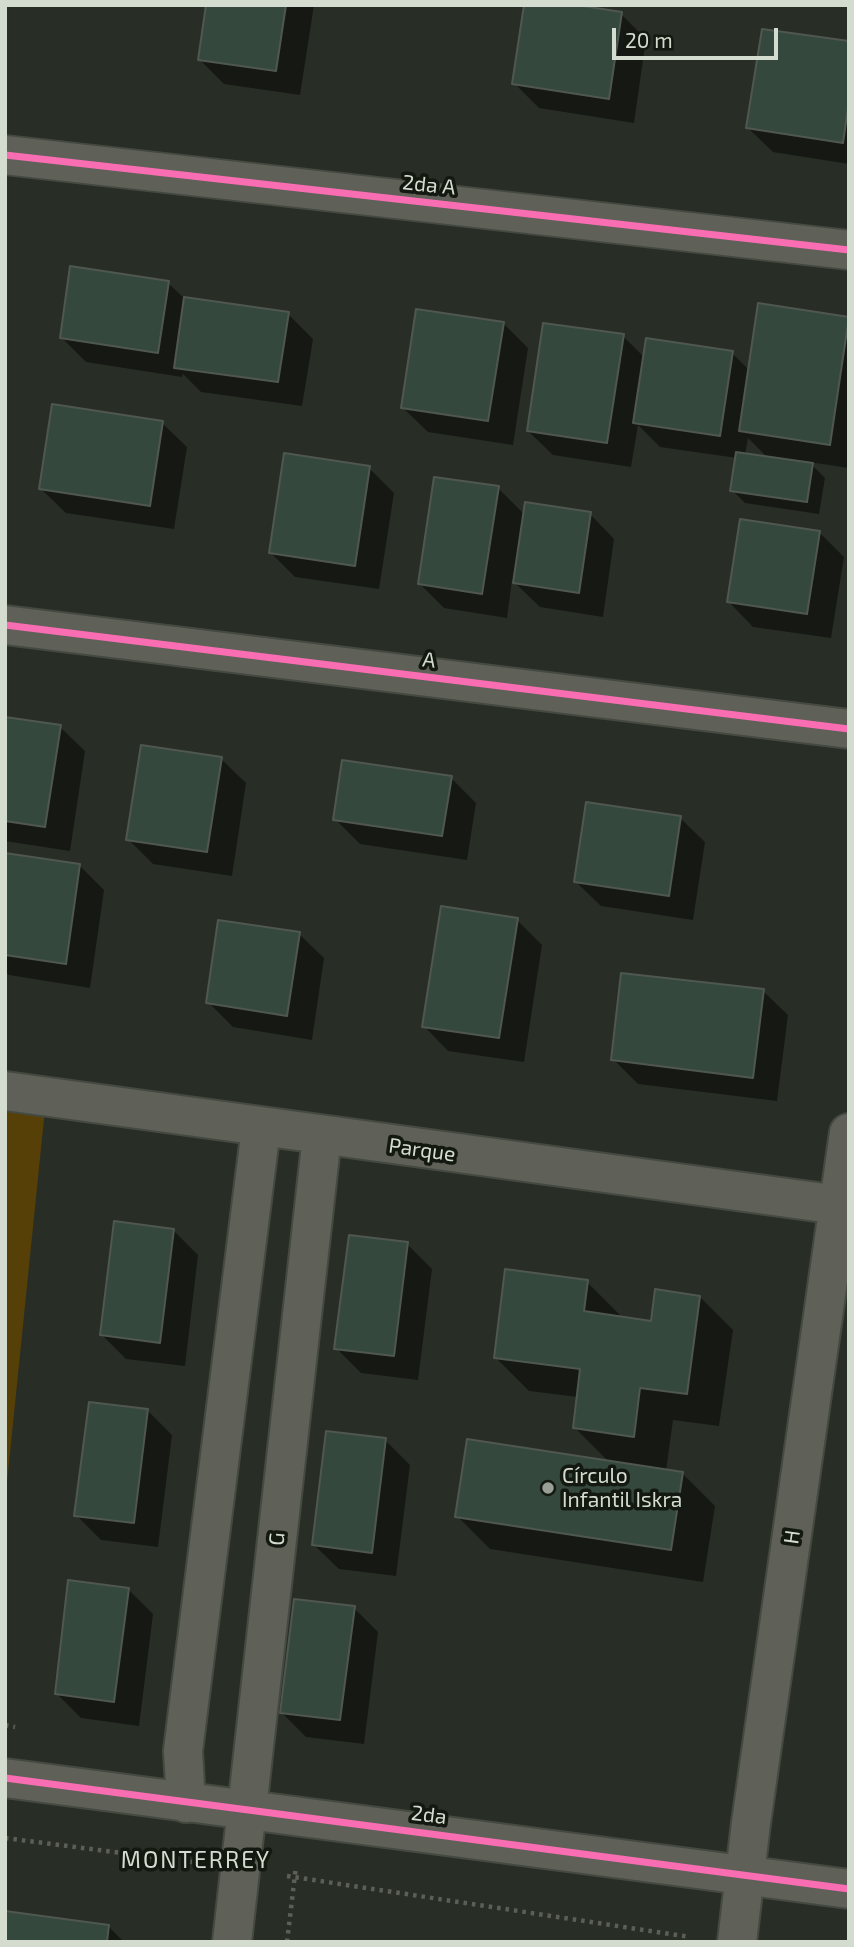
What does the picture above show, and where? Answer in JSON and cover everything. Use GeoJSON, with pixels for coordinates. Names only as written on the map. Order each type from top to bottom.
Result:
{"type":"FeatureCollection","features":[{"type":"Feature","properties":{"kind":"street","name":"2da A"},"geometry":{"type":"LineString","coordinates":[[5,155],[849,250]]}},
{"type":"Feature","properties":{"kind":"street","name":"A"},"geometry":{"type":"LineString","coordinates":[[5,625],[849,729]]}},
{"type":"Feature","properties":{"kind":"street","name":"Parque"},"geometry":{"type":"LineString","coordinates":[[5,1091],[839,1206]]}},
{"type":"Feature","properties":{"kind":"street"},"geometry":{"type":"LineString","coordinates":[[186,1803],[183,1751],[261,1128]]}},
{"type":"Feature","properties":{"kind":"street","name":"H"},"geometry":{"type":"LineString","coordinates":[[737,1942],[849,1133]]}},
{"type":"Feature","properties":{"kind":"street","name":"G"},"geometry":{"type":"LineString","coordinates":[[232,1942],[322,1136]]}},
{"type":"Feature","properties":{"kind":"street","name":"2da"},"geometry":{"type":"LineString","coordinates":[[5,1778],[849,1889]]}},
{"type":"Feature","properties":{"kind":"path"},"geometry":{"type":"LineString","coordinates":[[287,1942],[303,1817]]}},
{"type":"Feature","properties":{"kind":"path"},"geometry":{"type":"LineString","coordinates":[[5,1838],[241,1869],[695,1938]]}},
{"type":"Feature","properties":{"kind":"shaded area"},"geometry":{"type":"Polygon","coordinates":[[[5,1107],[45,1109],[5,1502],[5,1107]]]}},
{"type":"Feature","properties":{"kind":"building"},"geometry":{"type":"Polygon","coordinates":[[[206,5],[286,5],[276,71],[198,60],[206,5]]]}},
{"type":"Feature","properties":{"kind":"building"},"geometry":{"type":"Polygon","coordinates":[[[524,5],[576,5],[622,12],[609,99],[512,84],[524,5]]]}},
{"type":"Feature","properties":{"kind":"building"},"geometry":{"type":"Polygon","coordinates":[[[762,29],[849,41],[849,101],[843,143],[746,128],[762,29]]]}},
{"type":"Feature","properties":{"kind":"building"},"geometry":{"type":"Polygon","coordinates":[[[70,266],[169,281],[158,353],[60,338],[70,266]]]}},
{"type":"Feature","properties":{"kind":"building"},"geometry":{"type":"Polygon","coordinates":[[[184,297],[289,312],[278,382],[174,368],[184,297]]]}},
{"type":"Feature","properties":{"kind":"building"},"geometry":{"type":"Polygon","coordinates":[[[758,303],[849,317],[830,445],[739,431],[758,303]]]}},
{"type":"Feature","properties":{"kind":"building"},"geometry":{"type":"Polygon","coordinates":[[[416,309],[504,322],[488,421],[401,408],[416,309]]]}},
{"type":"Feature","properties":{"kind":"building"},"geometry":{"type":"Polygon","coordinates":[[[543,323],[624,334],[607,443],[527,431],[543,323]]]}},
{"type":"Feature","properties":{"kind":"building"},"geometry":{"type":"Polygon","coordinates":[[[646,338],[733,351],[720,436],[633,423],[646,338]]]}},
{"type":"Feature","properties":{"kind":"building"},"geometry":{"type":"Polygon","coordinates":[[[52,404],[163,421],[150,506],[39,489],[52,404]]]}},
{"type":"Feature","properties":{"kind":"building"},"geometry":{"type":"Polygon","coordinates":[[[736,452],[813,463],[807,502],[730,491],[736,452]]]}},
{"type":"Feature","properties":{"kind":"building"},"geometry":{"type":"Polygon","coordinates":[[[284,453],[370,466],[355,566],[269,553],[284,453]]]}},
{"type":"Feature","properties":{"kind":"building"},"geometry":{"type":"Polygon","coordinates":[[[434,477],[499,486],[482,594],[418,584],[434,477]]]}},
{"type":"Feature","properties":{"kind":"building"},"geometry":{"type":"Polygon","coordinates":[[[525,502],[591,512],[579,593],[513,583],[525,502]]]}},
{"type":"Feature","properties":{"kind":"building"},"geometry":{"type":"Polygon","coordinates":[[[740,519],[820,531],[807,614],[727,602],[740,519]]]}},
{"type":"Feature","properties":{"kind":"building"},"geometry":{"type":"Polygon","coordinates":[[[5,717],[61,725],[45,827],[5,821],[5,717]]]}},
{"type":"Feature","properties":{"kind":"building"},"geometry":{"type":"Polygon","coordinates":[[[141,745],[222,757],[207,852],[126,840],[141,745]]]}},
{"type":"Feature","properties":{"kind":"building"},"geometry":{"type":"Polygon","coordinates":[[[342,760],[452,776],[442,836],[333,820],[342,760]]]}},
{"type":"Feature","properties":{"kind":"building"},"geometry":{"type":"Polygon","coordinates":[[[586,802],[681,816],[669,896],[574,882],[586,802]]]}},
{"type":"Feature","properties":{"kind":"building"},"geometry":{"type":"Polygon","coordinates":[[[5,853],[80,864],[66,964],[5,955],[5,853]]]}},
{"type":"Feature","properties":{"kind":"building"},"geometry":{"type":"Polygon","coordinates":[[[441,906],[518,918],[499,1038],[422,1027],[441,906]]]}},
{"type":"Feature","properties":{"kind":"building"},"geometry":{"type":"Polygon","coordinates":[[[218,920],[300,932],[287,1016],[206,1003],[218,920]]]}},
{"type":"Feature","properties":{"kind":"building"},"geometry":{"type":"Polygon","coordinates":[[[621,973],[764,989],[753,1078],[611,1060],[621,973]]]}},
{"type":"Feature","properties":{"kind":"building"},"geometry":{"type":"Polygon","coordinates":[[[114,1221],[174,1229],[160,1343],[100,1335],[114,1221]]]}},
{"type":"Feature","properties":{"kind":"building"},"geometry":{"type":"Polygon","coordinates":[[[349,1235],[408,1242],[394,1356],[334,1349],[349,1235]]]}},
{"type":"Feature","properties":{"kind":"building"},"geometry":{"type":"Polygon","coordinates":[[[505,1269],[588,1280],[584,1311],[651,1321],[655,1289],[700,1296],[687,1394],[640,1388],[634,1437],[573,1428],[580,1369],[494,1358],[505,1269]]]}},
{"type":"Feature","properties":{"kind":"building"},"geometry":{"type":"Polygon","coordinates":[[[89,1402],[148,1409],[134,1523],[74,1516],[89,1402]]]}},
{"type":"Feature","properties":{"kind":"building"},"geometry":{"type":"Polygon","coordinates":[[[326,1431],[386,1438],[372,1553],[312,1545],[326,1431]]]}},
{"type":"Feature","properties":{"kind":"building"},"geometry":{"type":"Polygon","coordinates":[[[467,1439],[683,1472],[671,1550],[455,1517],[467,1439]]]}},
{"type":"Feature","properties":{"kind":"building"},"geometry":{"type":"Polygon","coordinates":[[[68,1580],[129,1588],[114,1702],[55,1694],[68,1580]]]}},
{"type":"Feature","properties":{"kind":"building"},"geometry":{"type":"Polygon","coordinates":[[[294,1599],[355,1606],[340,1720],[280,1713],[294,1599]]]}},
{"type":"Feature","properties":{"kind":"building"},"geometry":{"type":"Polygon","coordinates":[[[5,1911],[109,1925],[107,1942],[5,1942],[5,1911]]]}},
{"type":"Feature","properties":{"kind":"cycle path"},"geometry":{"type":"LineString","coordinates":[[5,155],[849,250]]}},
{"type":"Feature","properties":{"kind":"cycle path"},"geometry":{"type":"LineString","coordinates":[[5,625],[849,729]]}},
{"type":"Feature","properties":{"kind":"cycle path"},"geometry":{"type":"LineString","coordinates":[[5,1778],[849,1889]]}},
{"type":"Feature","properties":{"kind":"place","name":"Círculo Infantil Iskra"},"geometry":{"type":"Point","coordinates":[548,1488]}},
{"type":"Feature","properties":{"kind":"district","name":"MONTERREY"},"geometry":{"type":"Point","coordinates":[196,1860]}}]}
